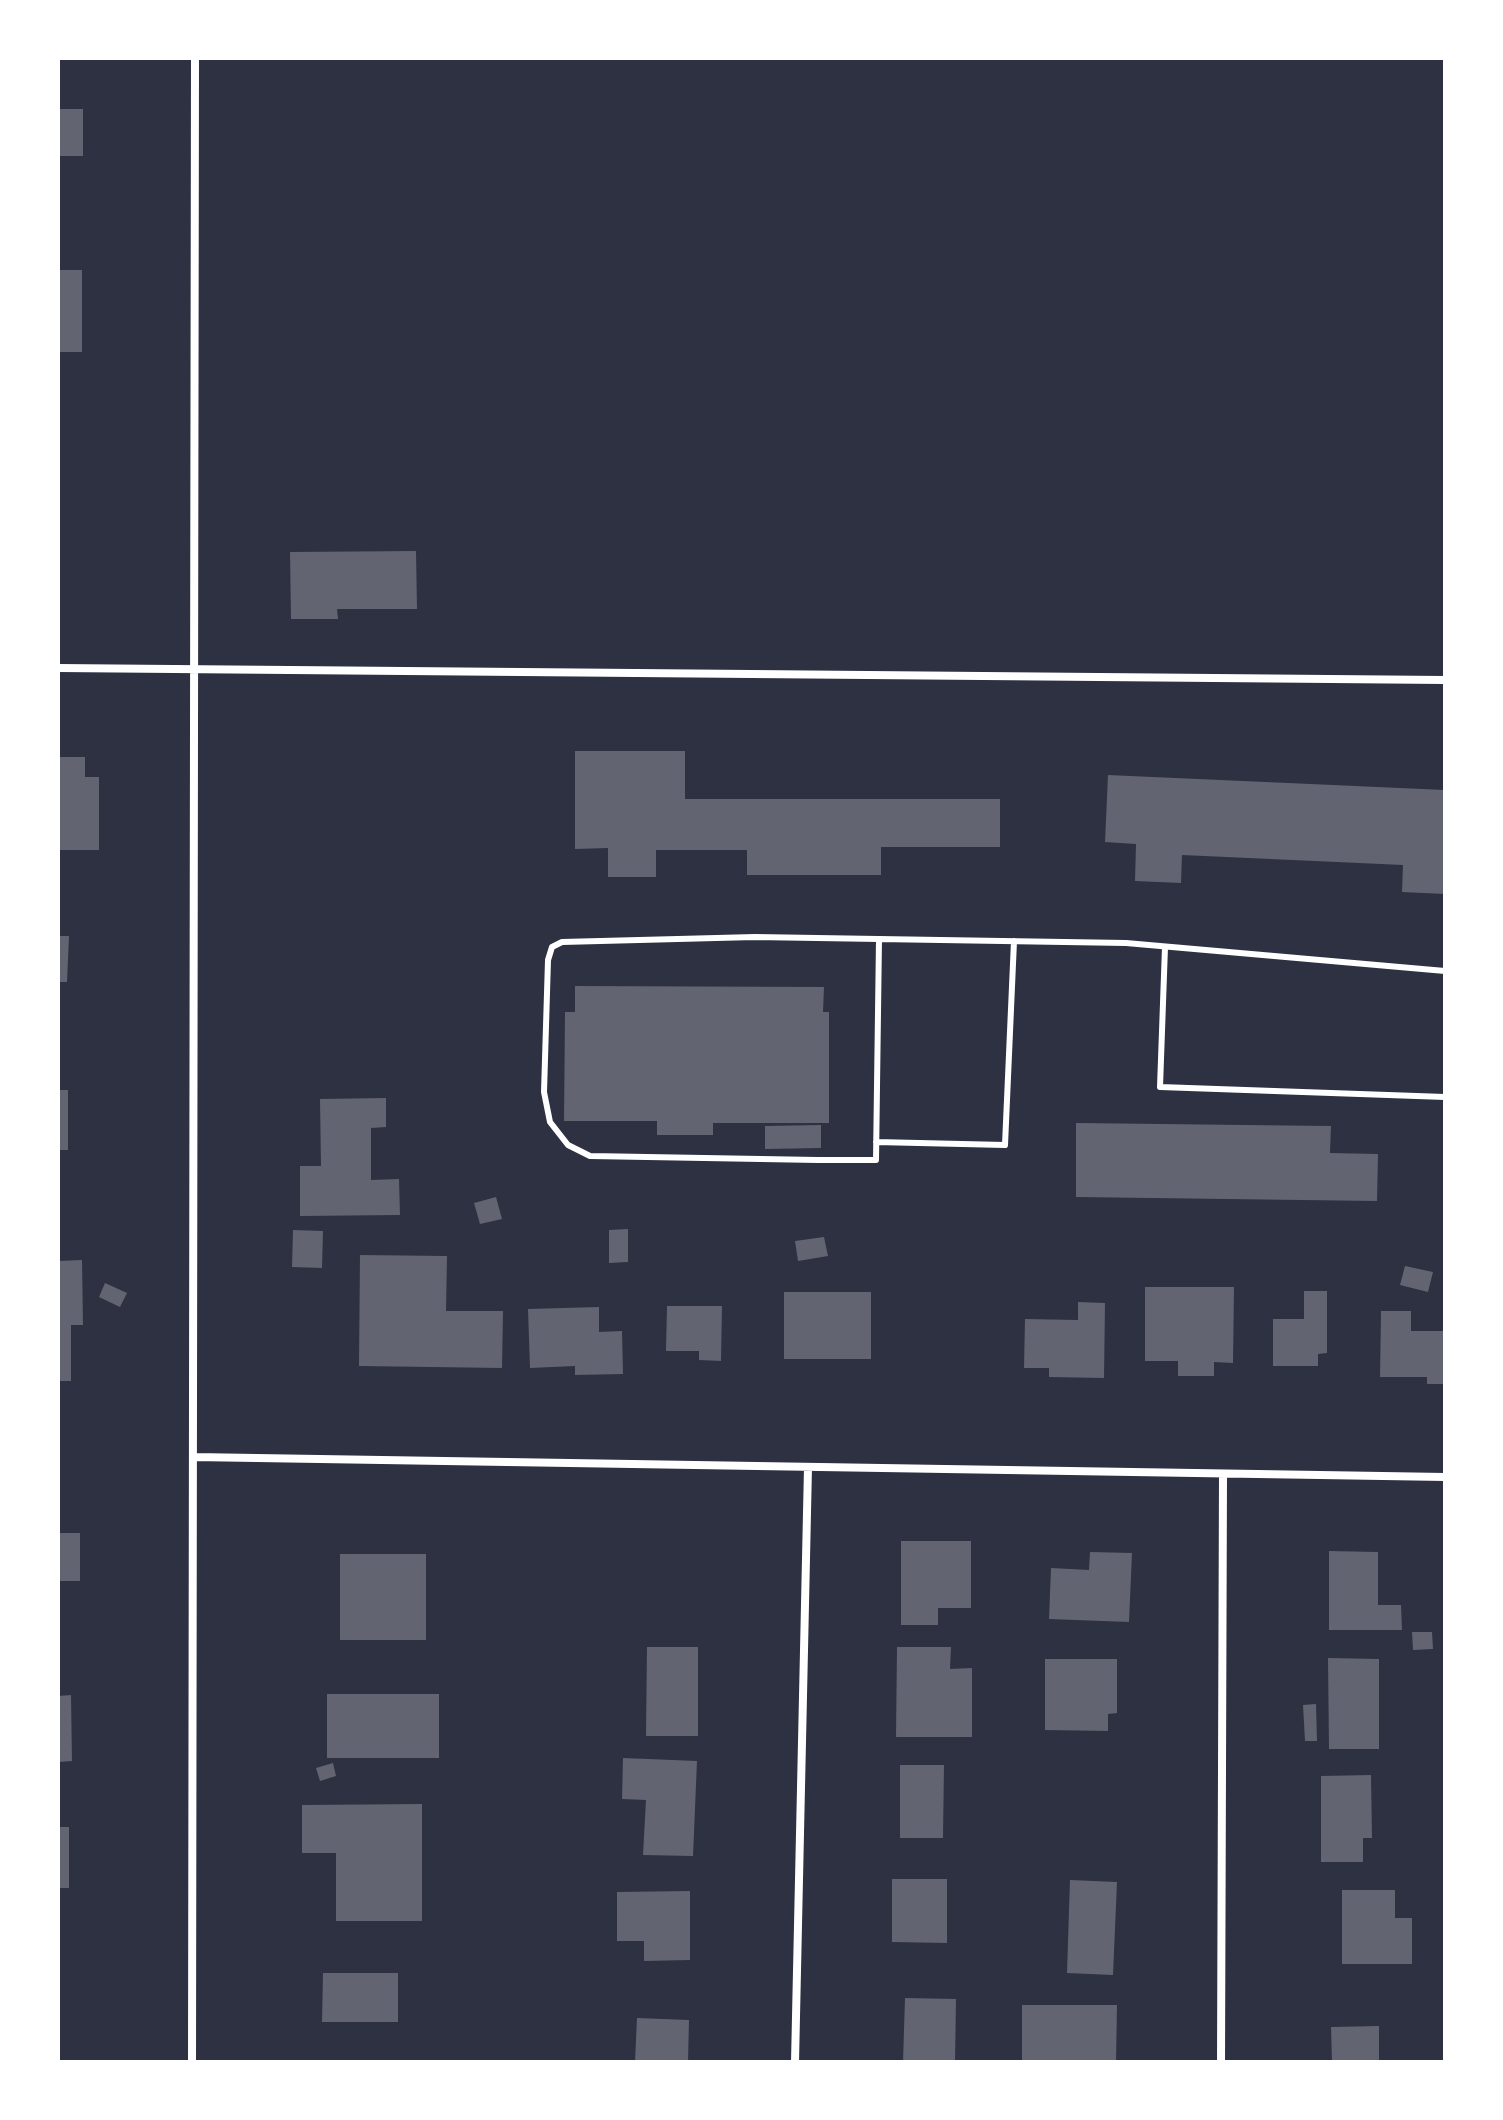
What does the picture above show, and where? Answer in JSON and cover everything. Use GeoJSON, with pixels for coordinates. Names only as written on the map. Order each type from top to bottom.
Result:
{"type":"FeatureCollection","features":[{"type":"Feature","properties":{"kind":"street"},"geometry":{"type":"LineString","coordinates":[[192,2062],[195,58]]}},
{"type":"Feature","properties":{"kind":"street"},"geometry":{"type":"LineString","coordinates":[[58,668],[1445,680]]}},
{"type":"Feature","properties":{"kind":"street"},"geometry":{"type":"LineString","coordinates":[[194,1457],[1445,1477]]}},
{"type":"Feature","properties":{"kind":"street"},"geometry":{"type":"LineString","coordinates":[[795,2062],[808,1467]]}},
{"type":"Feature","properties":{"kind":"street"},"geometry":{"type":"LineString","coordinates":[[1221,2062],[1223,1475]]}},
{"type":"Feature","properties":{"kind":"lane"},"geometry":{"type":"LineString","coordinates":[[879,939],[876,1160],[590,1156],[568,1145],[550,1122],[544,1092],[548,960],[552,947],[562,942],[755,937],[1014,941],[1126,943],[1445,971]]}},
{"type":"Feature","properties":{"kind":"lane"},"geometry":{"type":"LineString","coordinates":[[876,1142],[1005,1145],[1014,941]]}},
{"type":"Feature","properties":{"kind":"lane"},"geometry":{"type":"LineString","coordinates":[[1165,947],[1160,1087],[1445,1097]]}},
{"type":"Feature","properties":{"kind":"building"},"geometry":{"type":"Polygon","coordinates":[[[58,109],[83,109],[83,156],[58,156],[58,109]]]}},
{"type":"Feature","properties":{"kind":"building"},"geometry":{"type":"Polygon","coordinates":[[[58,270],[82,270],[82,352],[58,352],[58,270]]]}},
{"type":"Feature","properties":{"kind":"building"},"geometry":{"type":"Polygon","coordinates":[[[416,551],[417,609],[337,609],[338,619],[291,619],[290,552],[416,551]]]}},
{"type":"Feature","properties":{"kind":"building"},"geometry":{"type":"Polygon","coordinates":[[[575,751],[685,751],[685,799],[1000,799],[1000,847],[881,847],[881,875],[747,875],[747,850],[656,850],[656,877],[608,877],[608,848],[575,849],[575,751]]]}},
{"type":"Feature","properties":{"kind":"building"},"geometry":{"type":"Polygon","coordinates":[[[58,757],[85,757],[85,777],[99,777],[99,850],[58,850],[58,757]]]}},
{"type":"Feature","properties":{"kind":"building"},"geometry":{"type":"Polygon","coordinates":[[[1108,775],[1445,790],[1445,894],[1402,892],[1403,865],[1182,855],[1181,883],[1135,881],[1136,844],[1105,842],[1108,775]]]}},
{"type":"Feature","properties":{"kind":"building"},"geometry":{"type":"Polygon","coordinates":[[[58,936],[69,936],[67,982],[58,982],[58,936]]]}},
{"type":"Feature","properties":{"kind":"building"},"geometry":{"type":"Polygon","coordinates":[[[575,986],[824,987],[823,1012],[829,1012],[829,1123],[713,1123],[713,1135],[657,1135],[657,1121],[564,1121],[565,1012],[575,1012],[575,986]]]}},
{"type":"Feature","properties":{"kind":"building"},"geometry":{"type":"Polygon","coordinates":[[[58,1090],[68,1090],[68,1150],[58,1150],[58,1090]]]}},
{"type":"Feature","properties":{"kind":"building"},"geometry":{"type":"Polygon","coordinates":[[[386,1098],[386,1127],[371,1128],[371,1180],[399,1179],[400,1215],[300,1216],[300,1166],[321,1166],[320,1099],[386,1098]]]}},
{"type":"Feature","properties":{"kind":"building"},"geometry":{"type":"Polygon","coordinates":[[[1076,1123],[1331,1126],[1330,1153],[1378,1154],[1377,1201],[1076,1197],[1076,1123]]]}},
{"type":"Feature","properties":{"kind":"building"},"geometry":{"type":"Polygon","coordinates":[[[821,1125],[821,1148],[765,1149],[765,1126],[821,1125]]]}},
{"type":"Feature","properties":{"kind":"building"},"geometry":{"type":"Polygon","coordinates":[[[496,1197],[502,1219],[480,1224],[474,1203],[496,1197]]]}},
{"type":"Feature","properties":{"kind":"building"},"geometry":{"type":"Polygon","coordinates":[[[628,1229],[628,1262],[609,1263],[609,1230],[628,1229]]]}},
{"type":"Feature","properties":{"kind":"building"},"geometry":{"type":"Polygon","coordinates":[[[293,1230],[323,1231],[322,1268],[292,1267],[293,1230]]]}},
{"type":"Feature","properties":{"kind":"building"},"geometry":{"type":"Polygon","coordinates":[[[824,1237],[828,1256],[798,1261],[795,1241],[824,1237]]]}},
{"type":"Feature","properties":{"kind":"building"},"geometry":{"type":"Polygon","coordinates":[[[360,1255],[447,1256],[446,1311],[503,1311],[502,1368],[359,1366],[360,1255]]]}},
{"type":"Feature","properties":{"kind":"building"},"geometry":{"type":"Polygon","coordinates":[[[82,1260],[83,1325],[71,1325],[71,1381],[58,1381],[58,1261],[82,1260]]]}},
{"type":"Feature","properties":{"kind":"building"},"geometry":{"type":"Polygon","coordinates":[[[1405,1266],[1433,1272],[1428,1292],[1400,1285],[1405,1266]]]}},
{"type":"Feature","properties":{"kind":"building"},"geometry":{"type":"Polygon","coordinates":[[[105,1283],[127,1293],[120,1307],[99,1297],[105,1283]]]}},
{"type":"Feature","properties":{"kind":"building"},"geometry":{"type":"Polygon","coordinates":[[[1145,1287],[1234,1287],[1233,1363],[1214,1362],[1214,1376],[1178,1376],[1178,1361],[1145,1361],[1145,1287]]]}},
{"type":"Feature","properties":{"kind":"building"},"geometry":{"type":"Polygon","coordinates":[[[1304,1291],[1327,1291],[1327,1353],[1318,1354],[1318,1366],[1273,1366],[1273,1319],[1304,1319],[1304,1291]]]}},
{"type":"Feature","properties":{"kind":"building"},"geometry":{"type":"Polygon","coordinates":[[[784,1292],[871,1292],[871,1359],[784,1359],[784,1292]]]}},
{"type":"Feature","properties":{"kind":"building"},"geometry":{"type":"Polygon","coordinates":[[[1078,1302],[1105,1303],[1104,1378],[1049,1377],[1049,1368],[1024,1368],[1025,1319],[1078,1320],[1078,1302]]]}},
{"type":"Feature","properties":{"kind":"building"},"geometry":{"type":"Polygon","coordinates":[[[667,1306],[722,1306],[721,1361],[699,1360],[699,1351],[666,1351],[667,1306]]]}},
{"type":"Feature","properties":{"kind":"building"},"geometry":{"type":"Polygon","coordinates":[[[599,1307],[599,1332],[622,1331],[623,1374],[575,1375],[575,1366],[530,1368],[528,1309],[599,1307]]]}},
{"type":"Feature","properties":{"kind":"building"},"geometry":{"type":"Polygon","coordinates":[[[1381,1311],[1411,1311],[1411,1331],[1445,1331],[1445,1384],[1427,1384],[1427,1377],[1380,1377],[1381,1311]]]}},
{"type":"Feature","properties":{"kind":"building"},"geometry":{"type":"Polygon","coordinates":[[[58,1533],[80,1533],[80,1581],[58,1581],[58,1533]]]}},
{"type":"Feature","properties":{"kind":"building"},"geometry":{"type":"Polygon","coordinates":[[[901,1541],[971,1541],[971,1608],[938,1608],[938,1625],[901,1625],[901,1541]]]}},
{"type":"Feature","properties":{"kind":"building"},"geometry":{"type":"Polygon","coordinates":[[[1329,1551],[1378,1552],[1378,1605],[1401,1605],[1402,1630],[1329,1630],[1329,1551]]]}},
{"type":"Feature","properties":{"kind":"building"},"geometry":{"type":"Polygon","coordinates":[[[1090,1552],[1132,1553],[1129,1622],[1049,1619],[1051,1568],[1089,1570],[1090,1552]]]}},
{"type":"Feature","properties":{"kind":"building"},"geometry":{"type":"Polygon","coordinates":[[[340,1554],[426,1554],[426,1640],[340,1640],[340,1554]]]}},
{"type":"Feature","properties":{"kind":"building"},"geometry":{"type":"Polygon","coordinates":[[[1412,1632],[1432,1632],[1433,1649],[1413,1650],[1412,1632]]]}},
{"type":"Feature","properties":{"kind":"building"},"geometry":{"type":"Polygon","coordinates":[[[647,1647],[698,1647],[698,1736],[646,1736],[647,1647]]]}},
{"type":"Feature","properties":{"kind":"building"},"geometry":{"type":"Polygon","coordinates":[[[897,1647],[951,1647],[950,1669],[972,1668],[972,1737],[896,1737],[897,1647]]]}},
{"type":"Feature","properties":{"kind":"building"},"geometry":{"type":"Polygon","coordinates":[[[1328,1658],[1379,1659],[1379,1749],[1329,1749],[1328,1658]]]}},
{"type":"Feature","properties":{"kind":"building"},"geometry":{"type":"Polygon","coordinates":[[[1045,1659],[1117,1659],[1117,1713],[1108,1714],[1108,1731],[1045,1730],[1045,1659]]]}},
{"type":"Feature","properties":{"kind":"building"},"geometry":{"type":"Polygon","coordinates":[[[327,1694],[439,1694],[439,1758],[327,1758],[327,1694]]]}},
{"type":"Feature","properties":{"kind":"building"},"geometry":{"type":"Polygon","coordinates":[[[71,1695],[72,1761],[58,1762],[58,1696],[71,1695]]]}},
{"type":"Feature","properties":{"kind":"building"},"geometry":{"type":"Polygon","coordinates":[[[1316,1704],[1317,1741],[1305,1741],[1303,1705],[1316,1704]]]}},
{"type":"Feature","properties":{"kind":"building"},"geometry":{"type":"Polygon","coordinates":[[[623,1758],[697,1761],[693,1856],[643,1855],[646,1800],[622,1799],[623,1758]]]}},
{"type":"Feature","properties":{"kind":"building"},"geometry":{"type":"Polygon","coordinates":[[[333,1763],[336,1776],[320,1781],[316,1768],[333,1763]]]}},
{"type":"Feature","properties":{"kind":"building"},"geometry":{"type":"Polygon","coordinates":[[[900,1765],[944,1765],[943,1838],[900,1838],[900,1765]]]}},
{"type":"Feature","properties":{"kind":"building"},"geometry":{"type":"Polygon","coordinates":[[[1371,1775],[1372,1838],[1363,1838],[1363,1862],[1321,1862],[1321,1776],[1371,1775]]]}},
{"type":"Feature","properties":{"kind":"building"},"geometry":{"type":"Polygon","coordinates":[[[422,1804],[422,1921],[336,1921],[336,1853],[302,1853],[302,1805],[422,1804]]]}},
{"type":"Feature","properties":{"kind":"building"},"geometry":{"type":"Polygon","coordinates":[[[58,1827],[69,1827],[69,1888],[58,1888],[58,1827]]]}},
{"type":"Feature","properties":{"kind":"building"},"geometry":{"type":"Polygon","coordinates":[[[892,1879],[947,1879],[947,1943],[892,1942],[892,1879]]]}},
{"type":"Feature","properties":{"kind":"building"},"geometry":{"type":"Polygon","coordinates":[[[1070,1880],[1117,1882],[1113,1975],[1067,1973],[1070,1880]]]}},
{"type":"Feature","properties":{"kind":"building"},"geometry":{"type":"Polygon","coordinates":[[[1342,1890],[1395,1890],[1395,1918],[1412,1918],[1412,1964],[1342,1964],[1342,1890]]]}},
{"type":"Feature","properties":{"kind":"building"},"geometry":{"type":"Polygon","coordinates":[[[690,1891],[690,1960],[644,1961],[644,1941],[617,1941],[617,1892],[690,1891]]]}},
{"type":"Feature","properties":{"kind":"building"},"geometry":{"type":"Polygon","coordinates":[[[323,1973],[398,1973],[398,2022],[322,2022],[323,1973]]]}},
{"type":"Feature","properties":{"kind":"building"},"geometry":{"type":"Polygon","coordinates":[[[905,1998],[956,1999],[955,2062],[903,2062],[905,1998]]]}},
{"type":"Feature","properties":{"kind":"building"},"geometry":{"type":"Polygon","coordinates":[[[1022,2005],[1117,2005],[1116,2062],[1022,2062],[1022,2005]]]}},
{"type":"Feature","properties":{"kind":"building"},"geometry":{"type":"Polygon","coordinates":[[[637,2018],[689,2020],[688,2062],[635,2062],[637,2018]]]}},
{"type":"Feature","properties":{"kind":"building"},"geometry":{"type":"Polygon","coordinates":[[[1379,2026],[1379,2062],[1332,2062],[1331,2027],[1379,2026]]]}}]}
